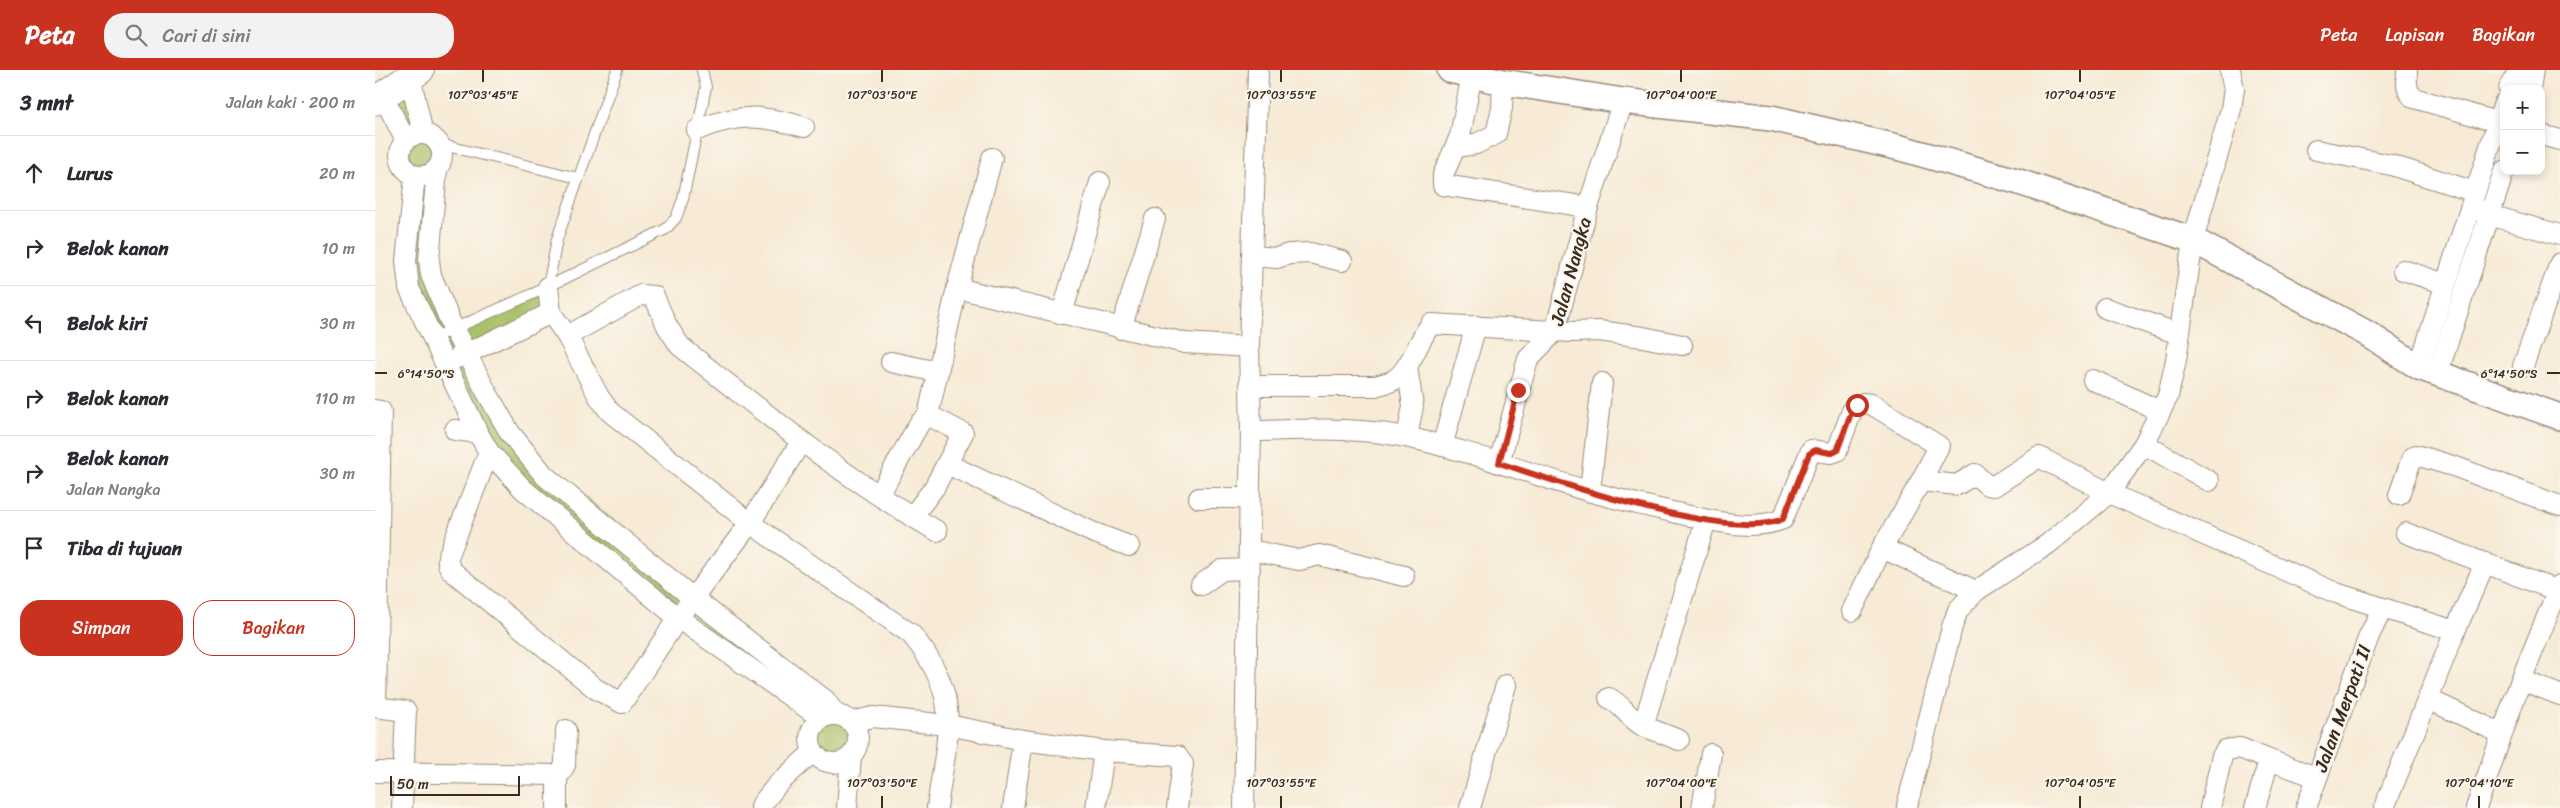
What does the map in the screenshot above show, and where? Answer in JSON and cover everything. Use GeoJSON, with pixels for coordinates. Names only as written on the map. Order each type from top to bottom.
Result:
{"type":"FeatureCollection","features":[{"type":"Feature","properties":{"kind":"main road"},"geometry":{"type":"LineString","coordinates":[[379,99],[415,73]]}},
{"type":"Feature","properties":{"kind":"street"},"geometry":{"type":"LineString","coordinates":[[1244,808],[1244,694],[1251,431],[1249,347],[1258,70]]}},
{"type":"Feature","properties":{"kind":"street"},"geometry":{"type":"LineString","coordinates":[[1907,806],[1952,627],[1958,610],[1976,591],[2048,544],[2109,493],[2144,444],[2160,411],[2170,387],[2176,360],[2193,240],[2231,109],[2234,89],[2231,70]]}},
{"type":"Feature","properties":{"kind":"street"},"geometry":{"type":"LineString","coordinates":[[2407,70],[2407,86],[2409,94],[2413,98],[2500,123]]}},
{"type":"Feature","properties":{"kind":"street"},"geometry":{"type":"LineString","coordinates":[[2511,85],[2519,70]]}},
{"type":"Feature","properties":{"kind":"street"},"geometry":{"type":"LineString","coordinates":[[2531,85],[2533,70]]}},
{"type":"Feature","properties":{"kind":"street"},"geometry":{"type":"LineString","coordinates":[[1588,207],[1443,185],[1443,175],[1456,147],[1467,108],[1461,72],[1503,82],[1623,101],[1771,118],[1831,130],[1901,148],[2015,182],[2193,240],[2366,333],[2389,349],[2560,404]]}},
{"type":"Feature","properties":{"kind":"street"},"geometry":{"type":"LineString","coordinates":[[415,73],[423,140]]}},
{"type":"Feature","properties":{"kind":"street"},"geometry":{"type":"LineString","coordinates":[[1456,147],[1476,144],[1496,134],[1502,108],[1503,82]]}},
{"type":"Feature","properties":{"kind":"street"},"geometry":{"type":"LineString","coordinates":[[379,99],[442,158],[437,169],[429,260],[431,274],[453,328],[510,433],[545,476],[694,599],[825,700],[836,718]]}},
{"type":"Feature","properties":{"kind":"street","name":"Jalan Nangka"},"geometry":{"type":"LineString","coordinates":[[1499,463],[1528,359],[1555,331],[1588,207],[1623,101]]}},
{"type":"Feature","properties":{"kind":"street"},"geometry":{"type":"LineString","coordinates":[[697,130],[721,120],[753,117],[804,127]]}},
{"type":"Feature","properties":{"kind":"street"},"geometry":{"type":"LineString","coordinates":[[2431,364],[2445,284],[2472,198],[2500,126]]}},
{"type":"Feature","properties":{"kind":"street"},"geometry":{"type":"LineString","coordinates":[[2545,136],[2560,140]]}},
{"type":"Feature","properties":{"kind":"street"},"geometry":{"type":"LineString","coordinates":[[423,140],[401,148],[402,165],[415,176],[427,176],[437,169]]}},
{"type":"Feature","properties":{"kind":"street"},"geometry":{"type":"LineString","coordinates":[[2316,150],[2391,165],[2472,198],[2489,215],[2560,235]]}},
{"type":"Feature","properties":{"kind":"street"},"geometry":{"type":"LineString","coordinates":[[879,495],[919,424],[928,415],[957,288],[992,158]]}},
{"type":"Feature","properties":{"kind":"street"},"geometry":{"type":"LineString","coordinates":[[2431,364],[2489,215],[2502,175]]}},
{"type":"Feature","properties":{"kind":"street"},"geometry":{"type":"LineString","coordinates":[[415,176],[407,275],[409,288],[478,433],[489,452],[525,491],[678,618],[836,718],[858,735],[856,750],[851,756],[839,763],[824,762],[813,752],[810,745],[811,729],[836,718],[873,717],[948,725],[1023,740],[1104,751],[1171,755],[1181,759],[1182,769],[1177,808]]}},
{"type":"Feature","properties":{"kind":"street"},"geometry":{"type":"LineString","coordinates":[[1062,314],[1100,182]]}},
{"type":"Feature","properties":{"kind":"street"},"geometry":{"type":"LineString","coordinates":[[1121,329],[1155,219]]}},
{"type":"Feature","properties":{"kind":"street"},"geometry":{"type":"LineString","coordinates":[[1251,256],[1277,258],[1289,254],[1310,253],[1342,261]]}},
{"type":"Feature","properties":{"kind":"street"},"geometry":{"type":"LineString","coordinates":[[2523,366],[2560,263]]}},
{"type":"Feature","properties":{"kind":"street"},"geometry":{"type":"LineString","coordinates":[[2403,270],[2445,284]]}},
{"type":"Feature","properties":{"kind":"street"},"geometry":{"type":"LineString","coordinates":[[548,287],[551,313],[567,336],[599,397],[610,412],[750,523],[911,634],[924,650],[940,680],[949,710],[937,808]]}},
{"type":"Feature","properties":{"kind":"street"},"geometry":{"type":"LineString","coordinates":[[957,288],[1185,343],[1249,347]]}},
{"type":"Feature","properties":{"kind":"street"},"geometry":{"type":"LineString","coordinates":[[567,336],[641,295],[654,296],[667,326],[680,346],[801,442],[912,517],[937,531]]}},
{"type":"Feature","properties":{"kind":"street"},"geometry":{"type":"LineString","coordinates":[[2105,308],[2179,334]]}},
{"type":"Feature","properties":{"kind":"street"},"geometry":{"type":"LineString","coordinates":[[446,363],[551,313]]}},
{"type":"Feature","properties":{"kind":"street"},"geometry":{"type":"LineString","coordinates":[[1250,386],[1375,386],[1394,380],[1407,366],[1420,338],[1431,324],[1625,334],[1682,345]]}},
{"type":"Feature","properties":{"kind":"street"},"geometry":{"type":"LineString","coordinates":[[1442,446],[1475,326]]}},
{"type":"Feature","properties":{"kind":"street"},"geometry":{"type":"LineString","coordinates":[[891,362],[938,372]]}},
{"type":"Feature","properties":{"kind":"street"},"geometry":{"type":"LineString","coordinates":[[2431,364],[2560,417]]}},
{"type":"Feature","properties":{"kind":"street"},"geometry":{"type":"LineString","coordinates":[[1407,366],[1413,406],[1407,437]]}},
{"type":"Feature","properties":{"kind":"street"},"geometry":{"type":"LineString","coordinates":[[2093,380],[2160,411]]}},
{"type":"Feature","properties":{"kind":"street"},"geometry":{"type":"LineString","coordinates":[[1590,492],[1602,384]]}},
{"type":"Feature","properties":{"kind":"street"},"geometry":{"type":"LineString","coordinates":[[1251,431],[1349,430],[1407,437],[1499,463],[1590,492],[1706,520],[1724,524],[1773,523],[1783,519],[1811,450],[1831,453],[1837,451],[1853,408],[1863,403],[1871,404],[1939,446],[1882,548],[1852,611]]}},
{"type":"Feature","properties":{"kind":"street"},"geometry":{"type":"LineString","coordinates":[[378,411],[375,707],[406,711],[402,808]]}},
{"type":"Feature","properties":{"kind":"street"},"geometry":{"type":"LineString","coordinates":[[912,517],[947,464],[963,431],[928,415]]}},
{"type":"Feature","properties":{"kind":"street"},"geometry":{"type":"LineString","coordinates":[[455,430],[478,433]]}},
{"type":"Feature","properties":{"kind":"street"},"geometry":{"type":"LineString","coordinates":[[489,452],[448,557],[453,571],[596,689],[622,703],[678,618],[750,523],[801,442]]}},
{"type":"Feature","properties":{"kind":"street"},"geometry":{"type":"LineString","coordinates":[[2144,444],[2209,481]]}},
{"type":"Feature","properties":{"kind":"street"},"geometry":{"type":"LineString","coordinates":[[2399,495],[2411,458],[2416,455],[2456,467],[2560,506]]}},
{"type":"Feature","properties":{"kind":"street"},"geometry":{"type":"LineString","coordinates":[[1921,481],[1957,485],[1975,474],[1987,485],[1994,486],[2039,457],[2109,493],[2336,593],[2455,631]]}},
{"type":"Feature","properties":{"kind":"street"},"geometry":{"type":"LineString","coordinates":[[947,464],[1083,528],[1129,546]]}},
{"type":"Feature","properties":{"kind":"street"},"geometry":{"type":"LineString","coordinates":[[1199,498],[1249,498]]}},
{"type":"Feature","properties":{"kind":"street"},"geometry":{"type":"LineString","coordinates":[[1643,726],[1706,520]]}},
{"type":"Feature","properties":{"kind":"street"},"geometry":{"type":"LineString","coordinates":[[2406,534],[2559,588],[2521,680],[2476,808]]}},
{"type":"Feature","properties":{"kind":"street"},"geometry":{"type":"LineString","coordinates":[[1882,548],[1976,591]]}},
{"type":"Feature","properties":{"kind":"street"},"geometry":{"type":"LineString","coordinates":[[1201,585],[1222,570],[1249,559],[1299,560],[1319,555],[1404,576]]}},
{"type":"Feature","properties":{"kind":"street"},"geometry":{"type":"LineString","coordinates":[[2385,808],[2455,631],[2485,563]]}},
{"type":"Feature","properties":{"kind":"street","name":"Jalan Merpati II"},"geometry":{"type":"LineString","coordinates":[[2305,808],[2369,636],[2382,609]]}},
{"type":"Feature","properties":{"kind":"street"},"geometry":{"type":"LineString","coordinates":[[2521,680],[2560,695]]}},
{"type":"Feature","properties":{"kind":"street"},"geometry":{"type":"LineString","coordinates":[[1470,808],[1506,686]]}},
{"type":"Feature","properties":{"kind":"street"},"geometry":{"type":"LineString","coordinates":[[1609,698],[1617,702],[1631,719],[1643,726],[1679,740]]}},
{"type":"Feature","properties":{"kind":"street"},"geometry":{"type":"LineString","coordinates":[[2428,699],[2502,734]]}},
{"type":"Feature","properties":{"kind":"street"},"geometry":{"type":"LineString","coordinates":[[375,772],[557,775],[563,771],[565,765],[566,730]]}},
{"type":"Feature","properties":{"kind":"street"},"geometry":{"type":"LineString","coordinates":[[1013,808],[1023,740]]}},
{"type":"Feature","properties":{"kind":"street"},"geometry":{"type":"LineString","coordinates":[[2209,808],[2222,756],[2226,750],[2240,748],[2316,776]]}},
{"type":"Feature","properties":{"kind":"street"},"geometry":{"type":"LineString","coordinates":[[1097,808],[1104,751]]}},
{"type":"Feature","properties":{"kind":"street"},"geometry":{"type":"LineString","coordinates":[[761,808],[762,804],[777,786],[813,752]]}},
{"type":"Feature","properties":{"kind":"street"},"geometry":{"type":"LineString","coordinates":[[1703,808],[1711,754]]}},
{"type":"Feature","properties":{"kind":"street"},"geometry":{"type":"LineString","coordinates":[[847,808],[851,756]]}},
{"type":"Feature","properties":{"kind":"street"},"geometry":{"type":"LineString","coordinates":[[2255,808],[2269,760]]}},
{"type":"Feature","properties":{"kind":"street"},"geometry":{"type":"LineString","coordinates":[[557,775],[557,808]]}},
{"type":"Feature","properties":{"kind":"lane"},"geometry":{"type":"LineString","coordinates":[[548,287],[557,239],[577,178],[617,70]]}},
{"type":"Feature","properties":{"kind":"lane"},"geometry":{"type":"LineString","coordinates":[[433,338],[548,287],[665,229],[677,218],[706,87],[702,70]]}},
{"type":"Feature","properties":{"kind":"lane"},"geometry":{"type":"LineString","coordinates":[[423,140],[577,178]]}},
{"type":"Feature","properties":{"kind":"green space"},"geometry":{"type":"Polygon","coordinates":[[[410,76],[428,135],[436,140],[442,151],[429,260],[453,328],[548,287],[551,313],[468,353],[510,433],[856,728],[858,745],[852,755],[842,761],[831,762],[819,758],[811,750],[809,738],[815,723],[678,618],[489,452],[409,288],[407,171],[401,160],[401,148],[383,96],[410,76]]]}},
{"type":"Feature","properties":{"kind":"route"},"geometry":{"type":"LineString","coordinates":[[1518,390],[1499,463],[1590,492],[1724,524],[1773,523],[1783,519],[1811,450],[1831,453],[1837,451],[1853,408],[1857,405]]}}]}
